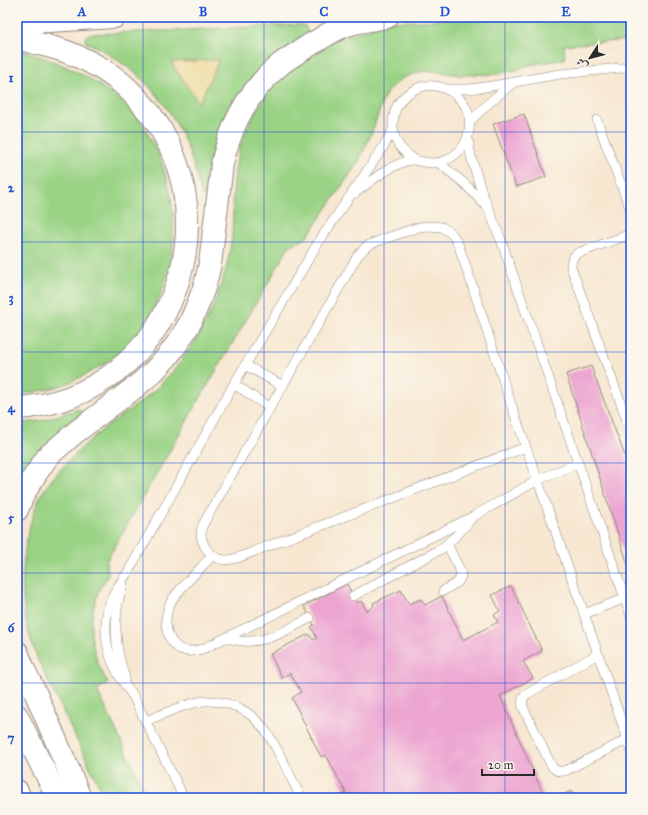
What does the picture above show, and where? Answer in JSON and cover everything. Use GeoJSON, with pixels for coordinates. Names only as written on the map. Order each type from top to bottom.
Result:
{"type":"FeatureCollection","features":[{"type":"Feature","properties":{"kind":"main road"},"geometry":{"type":"LineString","coordinates":[[17,23],[114,17]]}},
{"type":"Feature","properties":{"kind":"main road"},"geometry":{"type":"LineString","coordinates":[[17,510],[23,495],[48,456],[76,432],[154,372],[167,357],[190,323],[205,284],[210,264],[222,164],[226,147],[238,116],[257,87],[282,63],[342,26],[387,17]]}},
{"type":"Feature","properties":{"kind":"main road"},"geometry":{"type":"LineString","coordinates":[[17,38],[66,52],[84,59],[107,73],[132,94],[147,110],[159,127],[177,166],[183,186],[187,226],[186,247],[177,286],[159,323],[148,340],[134,355],[120,369],[103,381],[86,390],[67,398],[48,403],[17,408]]}},
{"type":"Feature","properties":{"kind":"main road"},"geometry":{"type":"LineString","coordinates":[[17,652],[80,798]]}},
{"type":"Feature","properties":{"kind":"main road"},"geometry":{"type":"LineString","coordinates":[[17,716],[58,798]]}},
{"type":"Feature","properties":{"kind":"main road"},"geometry":{"type":"LineString","coordinates":[[17,791],[20,798]]}},
{"type":"Feature","properties":{"kind":"lane"},"geometry":{"type":"LineString","coordinates":[[468,139],[461,150],[451,158],[439,163],[422,162],[406,154],[400,147],[393,130],[393,117],[398,105],[406,95],[417,88],[438,86],[448,89],[470,89],[560,74],[631,68]]}},
{"type":"Feature","properties":{"kind":"lane"},"geometry":{"type":"LineString","coordinates":[[470,121],[491,100],[514,82]]}},
{"type":"Feature","properties":{"kind":"lane"},"geometry":{"type":"LineString","coordinates":[[448,89],[459,97],[466,108],[470,121],[468,139],[476,173],[487,206],[501,240],[578,463],[628,597],[631,616]]}},
{"type":"Feature","properties":{"kind":"lane"},"geometry":{"type":"LineString","coordinates":[[597,120],[631,211]]}},
{"type":"Feature","properties":{"kind":"lane"},"geometry":{"type":"LineString","coordinates":[[184,798],[126,682],[121,667],[116,635],[116,619],[122,587],[128,572],[245,365],[318,243],[382,149],[393,130]]}},
{"type":"Feature","properties":{"kind":"lane"},"geometry":{"type":"LineString","coordinates":[[349,198],[394,166],[414,159]]}},
{"type":"Feature","properties":{"kind":"lane"},"geometry":{"type":"LineString","coordinates":[[439,163],[464,183],[487,206]]}},
{"type":"Feature","properties":{"kind":"lane"},"geometry":{"type":"LineString","coordinates":[[526,447],[237,558],[224,560],[213,555],[205,548],[202,538],[202,528],[206,519],[358,255],[367,246],[419,227],[442,227],[452,234],[458,244],[526,447],[631,749]]}},
{"type":"Feature","properties":{"kind":"lane"},"geometry":{"type":"LineString","coordinates":[[631,234],[578,252],[574,255],[571,264],[571,268],[631,431]]}},
{"type":"Feature","properties":{"kind":"lane"},"geometry":{"type":"LineString","coordinates":[[245,365],[283,386]]}},
{"type":"Feature","properties":{"kind":"lane"},"geometry":{"type":"LineString","coordinates":[[234,384],[270,408]]}},
{"type":"Feature","properties":{"kind":"lane"},"geometry":{"type":"LineString","coordinates":[[213,555],[176,595],[169,605],[166,626],[168,637],[175,646],[185,652],[200,650],[226,638],[474,516],[538,480],[578,463]]}},
{"type":"Feature","properties":{"kind":"lane"},"geometry":{"type":"LineString","coordinates":[[353,596],[434,554],[457,535],[474,516]]}},
{"type":"Feature","properties":{"kind":"lane"},"geometry":{"type":"LineString","coordinates":[[442,591],[453,586],[458,582],[461,576],[460,570],[447,544]]}},
{"type":"Feature","properties":{"kind":"lane"},"geometry":{"type":"LineString","coordinates":[[584,614],[628,597]]}},
{"type":"Feature","properties":{"kind":"lane"},"geometry":{"type":"LineString","coordinates":[[226,638],[238,641],[264,640],[276,636],[310,618]]}},
{"type":"Feature","properties":{"kind":"lane"},"geometry":{"type":"LineString","coordinates":[[598,654],[527,694],[523,697],[523,707],[552,768],[556,771],[562,772],[567,770],[628,739]]}},
{"type":"Feature","properties":{"kind":"lane"},"geometry":{"type":"LineString","coordinates":[[146,721],[190,704],[204,701],[233,705],[258,721],[267,732],[301,798]]}},
{"type":"Feature","properties":{"kind":"green space"},"geometry":{"type":"Polygon","coordinates":[[[484,17],[631,17],[631,40],[564,45],[565,59],[529,65],[499,74],[460,75],[430,71],[420,72],[401,79],[387,92],[359,161],[307,237],[291,245],[287,250],[106,562],[108,574],[96,597],[91,621],[92,642],[95,653],[102,673],[108,683],[97,690],[148,798],[105,798],[38,660],[26,622],[23,591],[24,559],[29,528],[39,499],[54,476],[65,464],[106,427],[138,404],[159,386],[185,356],[200,333],[216,300],[222,283],[231,246],[233,229],[234,178],[240,149],[258,108],[276,84],[293,68],[335,40],[382,24],[399,21],[429,21],[484,17]]]}},
{"type":"Feature","properties":{"kind":"green space"},"geometry":{"type":"Polygon","coordinates":[[[305,26],[307,31],[306,34],[285,50],[212,189],[202,197],[188,149],[167,109],[149,86],[138,75],[101,49],[87,43],[85,40],[86,36],[89,34],[305,26]]]}},
{"type":"Feature","properties":{"kind":"green space"},"geometry":{"type":"Polygon","coordinates":[[[17,49],[55,62],[90,79],[123,102],[135,115],[152,142],[166,176],[172,205],[174,235],[170,264],[162,292],[148,318],[130,342],[107,362],[87,374],[60,386],[17,395],[17,49]]]}},
{"type":"Feature","properties":{"kind":"green space"},"geometry":{"type":"Polygon","coordinates":[[[77,409],[82,413],[81,416],[17,484],[17,424],[44,420],[77,409]]]}},
{"type":"Feature","properties":{"kind":"sand"},"geometry":{"type":"Polygon","coordinates":[[[219,60],[199,103],[171,62],[219,60]]]}},
{"type":"Feature","properties":{"kind":"building"},"geometry":{"type":"Polygon","coordinates":[[[524,114],[546,177],[516,187],[493,124],[524,114]]]}},
{"type":"Feature","properties":{"kind":"building"},"geometry":{"type":"Polygon","coordinates":[[[591,366],[631,472],[631,574],[566,374],[591,366]]]}},
{"type":"Feature","properties":{"kind":"building"},"geometry":{"type":"Polygon","coordinates":[[[347,584],[357,603],[361,601],[367,611],[374,606],[373,603],[401,590],[409,604],[421,599],[425,605],[442,596],[463,640],[498,622],[494,615],[500,611],[492,595],[511,586],[542,651],[523,661],[533,678],[500,696],[545,798],[337,798],[346,793],[326,755],[321,757],[292,698],[301,692],[290,673],[282,678],[270,654],[309,634],[313,640],[317,638],[311,627],[314,625],[304,606],[347,584]]]}},
{"type":"Feature","properties":{"kind":"building"},"geometry":{"type":"Polygon","coordinates":[[[571,791],[575,798],[556,798],[571,791]]]}}]}
